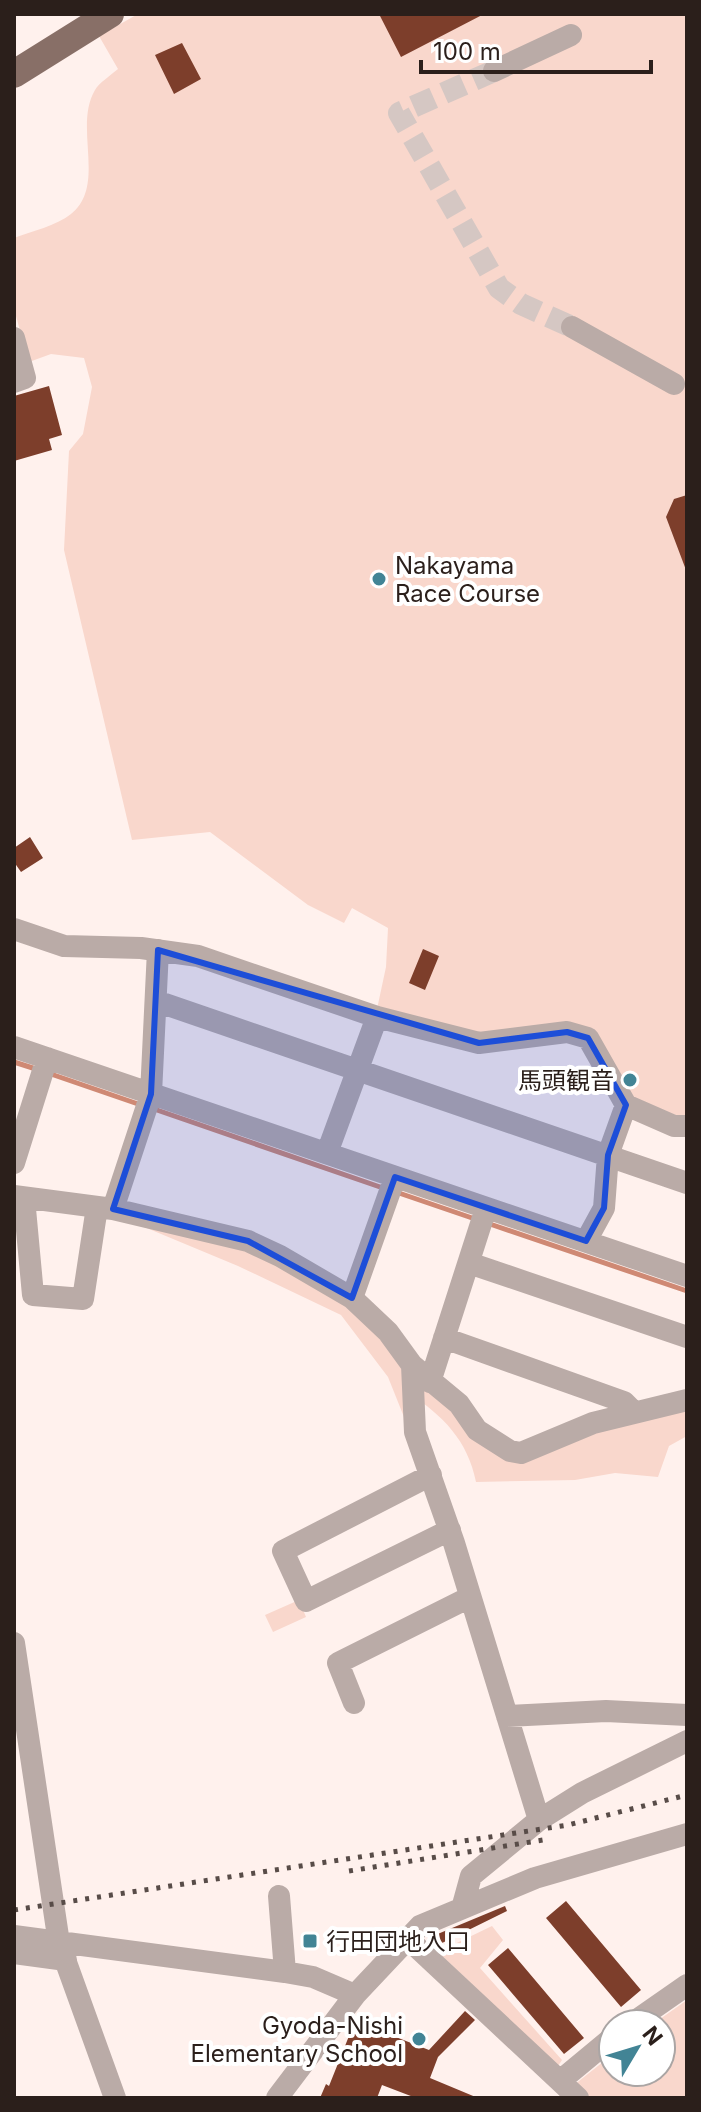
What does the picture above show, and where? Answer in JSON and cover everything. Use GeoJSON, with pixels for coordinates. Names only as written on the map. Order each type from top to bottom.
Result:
{"type":"FeatureCollection","features":[{"type":"Feature","properties":{"kind":"main road"},"geometry":{"type":"LineString","coordinates":[[14,74],[110,14]]}},
{"type":"Feature","properties":{"kind":"street"},"geometry":{"type":"LineString","coordinates":[[494,71],[571,35]]}},
{"type":"Feature","properties":{"kind":"street"},"geometry":{"type":"LineString","coordinates":[[572,327],[674,384]]}},
{"type":"Feature","properties":{"kind":"street"},"geometry":{"type":"LineString","coordinates":[[14,338],[25,378],[14,382]]}},
{"type":"Feature","properties":{"kind":"street"},"geometry":{"type":"LineString","coordinates":[[14,929],[64,946],[158,950],[198,956],[377,1017],[479,1043],[567,1032],[588,1038],[626,1105],[674,1126],[687,1126]]}},
{"type":"Feature","properties":{"kind":"street"},"geometry":{"type":"LineString","coordinates":[[158,950],[151,1094],[105,1208],[83,1299],[33,1295],[19,1197],[105,1208],[248,1241],[352,1298],[388,1332],[412,1365],[459,1404],[477,1430],[510,1451],[521,1453],[593,1423],[687,1400]]}},
{"type":"Feature","properties":{"kind":"street"},"geometry":{"type":"LineString","coordinates":[[156,1001],[687,1183]]}},
{"type":"Feature","properties":{"kind":"street"},"geometry":{"type":"LineString","coordinates":[[327,1153],[377,1017]]}},
{"type":"Feature","properties":{"kind":"street"},"geometry":{"type":"LineString","coordinates":[[14,1047],[687,1276]]}},
{"type":"Feature","properties":{"kind":"street"},"geometry":{"type":"LineString","coordinates":[[14,1163],[47,1058]]}},
{"type":"Feature","properties":{"kind":"street"},"geometry":{"type":"LineString","coordinates":[[586,1241],[604,1208],[608,1155],[626,1105]]}},
{"type":"Feature","properties":{"kind":"street"},"geometry":{"type":"LineString","coordinates":[[352,1298],[395,1177]]}},
{"type":"Feature","properties":{"kind":"street"},"geometry":{"type":"LineString","coordinates":[[430,1382],[486,1208]]}},
{"type":"Feature","properties":{"kind":"street"},"geometry":{"type":"LineString","coordinates":[[469,1263],[687,1337]]}},
{"type":"Feature","properties":{"kind":"street"},"geometry":{"type":"LineString","coordinates":[[444,1338],[624,1402],[634,1412]]}},
{"type":"Feature","properties":{"kind":"street"},"geometry":{"type":"LineString","coordinates":[[412,1365],[415,1432],[450,1530],[539,1820]]}},
{"type":"Feature","properties":{"kind":"street"},"geometry":{"type":"LineString","coordinates":[[431,1475],[283,1551],[306,1601],[450,1530]]}},
{"type":"Feature","properties":{"kind":"street"},"geometry":{"type":"LineString","coordinates":[[354,1703],[338,1663],[470,1597]]}},
{"type":"Feature","properties":{"kind":"street"},"geometry":{"type":"LineString","coordinates":[[14,1643],[62,1952],[115,2098]]}},
{"type":"Feature","properties":{"kind":"street"},"geometry":{"type":"LineString","coordinates":[[507,1716],[606,1711],[687,1715]]}},
{"type":"Feature","properties":{"kind":"street"},"geometry":{"type":"LineString","coordinates":[[463,1905],[471,1876],[539,1820],[582,1793],[687,1741]]}},
{"type":"Feature","properties":{"kind":"street"},"geometry":{"type":"LineString","coordinates":[[277,2098],[355,1995],[420,1926],[463,1905],[588,1861],[687,1834]]}},
{"type":"Feature","properties":{"kind":"street"},"geometry":{"type":"LineString","coordinates":[[279,1896],[285,1972]]}},
{"type":"Feature","properties":{"kind":"street"},"geometry":{"type":"LineString","coordinates":[[14,1936],[62,1952]]}},
{"type":"Feature","properties":{"kind":"street"},"geometry":{"type":"LineString","coordinates":[[407,1938],[578,2098]]}},
{"type":"Feature","properties":{"kind":"street"},"geometry":{"type":"LineString","coordinates":[[14,1953],[62,1952],[285,1972],[313,1977],[355,1995]]}},
{"type":"Feature","properties":{"kind":"street"},"geometry":{"type":"LineString","coordinates":[[654,2008],[687,1985]]}},
{"type":"Feature","properties":{"kind":"street"},"geometry":{"type":"LineString","coordinates":[[560,2081],[597,2050]]}},
{"type":"Feature","properties":{"kind":"highlighted area"},"geometry":{"type":"Polygon","coordinates":[[[158,950],[479,1043],[567,1032],[588,1038],[626,1105],[608,1155],[604,1208],[586,1241],[395,1177],[352,1298],[248,1241],[113,1209],[151,1094],[158,950]]]}},
{"type":"Feature","properties":{"kind":"shaded area","name":"Nakayama Race Course"},"geometry":{"type":"Polygon","coordinates":[[[138,14],[687,14],[687,1119],[632,1100],[592,1029],[479,1036],[377,1009],[386,967],[388,928],[352,908],[344,923],[308,905],[210,832],[132,840],[64,550],[69,451],[83,434],[92,387],[84,358],[51,354],[29,362],[14,309],[14,238],[58,222],[71,214],[81,202],[89,172],[89,105],[97,87],[118,69],[99,36],[138,14]]]}},
{"type":"Feature","properties":{"kind":"shaded area"},"geometry":{"type":"Polygon","coordinates":[[[125,1219],[240,1249],[310,1282],[399,1350],[506,1456],[687,1407],[687,1436],[669,1446],[658,1477],[615,1473],[575,1480],[476,1482],[467,1454],[452,1430],[432,1410],[408,1393],[408,1427],[388,1377],[341,1315],[238,1266],[125,1219]]]}},
{"type":"Feature","properties":{"kind":"shaded area"},"geometry":{"type":"Polygon","coordinates":[[[299,1600],[306,1617],[273,1632],[265,1615],[299,1600]]]}},
{"type":"Feature","properties":{"kind":"shaded area"},"geometry":{"type":"Polygon","coordinates":[[[492,1926],[503,1940],[480,1968],[562,2060],[558,2066],[438,1952],[492,1926]]]}},
{"type":"Feature","properties":{"kind":"shaded area"},"geometry":{"type":"Polygon","coordinates":[[[687,2000],[687,2098],[588,2098],[574,2085],[597,2067],[597,2088],[677,2088],[676,2008],[687,2000]]]}},
{"type":"Feature","properties":{"kind":"building"},"geometry":{"type":"Polygon","coordinates":[[[379,14],[484,14],[401,57],[379,14]]]}},
{"type":"Feature","properties":{"kind":"building"},"geometry":{"type":"Polygon","coordinates":[[[182,43],[201,79],[174,94],[155,55],[182,43]]]}},
{"type":"Feature","properties":{"kind":"building"},"geometry":{"type":"Polygon","coordinates":[[[49,386],[62,435],[49,439],[52,450],[14,461],[14,396],[49,386]]]}},
{"type":"Feature","properties":{"kind":"building"},"geometry":{"type":"Polygon","coordinates":[[[687,495],[686,570],[666,517],[674,499],[687,495]]]}},
{"type":"Feature","properties":{"kind":"building"},"geometry":{"type":"Polygon","coordinates":[[[30,837],[43,858],[21,872],[14,862],[14,848],[30,837]]]}},
{"type":"Feature","properties":{"kind":"building"},"geometry":{"type":"Polygon","coordinates":[[[423,949],[439,956],[425,990],[409,983],[423,949]]]}},
{"type":"Feature","properties":{"kind":"building"},"geometry":{"type":"Polygon","coordinates":[[[566,1901],[641,1990],[621,2007],[546,1918],[566,1901]]]}},
{"type":"Feature","properties":{"kind":"building"},"geometry":{"type":"Polygon","coordinates":[[[505,1906],[507,1911],[436,1946],[428,1938],[505,1906]]]}},
{"type":"Feature","properties":{"kind":"building"},"geometry":{"type":"Polygon","coordinates":[[[508,1948],[584,2038],[564,2054],[488,1965],[508,1948]]]}},
{"type":"Feature","properties":{"kind":"building"},"geometry":{"type":"Polygon","coordinates":[[[465,2011],[475,2020],[438,2057],[430,2078],[478,2098],[416,2098],[382,2085],[377,2098],[320,2098],[326,2084],[329,2086],[355,2021],[429,2050],[465,2011]]]}},
{"type":"Feature","properties":{"kind":"waterway"},"geometry":{"type":"LineString","coordinates":[[14,1062],[39,1070]]}},
{"type":"Feature","properties":{"kind":"waterway"},"geometry":{"type":"LineString","coordinates":[[48,1073],[141,1105]]}},
{"type":"Feature","properties":{"kind":"waterway"},"geometry":{"type":"LineString","coordinates":[[154,1109],[383,1188]]}},
{"type":"Feature","properties":{"kind":"waterway"},"geometry":{"type":"LineString","coordinates":[[396,1192],[478,1220]]}},
{"type":"Feature","properties":{"kind":"waterway"},"geometry":{"type":"LineString","coordinates":[[487,1223],[687,1291]]}},
{"type":"Feature","properties":{"kind":"tunnel"},"geometry":{"type":"LineString","coordinates":[[494,71],[399,113],[499,288],[521,304],[572,327]]}},
{"type":"Feature","properties":{"kind":"railway"},"geometry":{"type":"LineString","coordinates":[[14,1910],[568,1825],[687,1795]]}},
{"type":"Feature","properties":{"kind":"railway"},"geometry":{"type":"LineString","coordinates":[[349,1871],[543,1840]]}},
{"type":"Feature","properties":{"kind":"place","name":"Nakayama Race Course"},"geometry":{"type":"Point","coordinates":[379,579]}},
{"type":"Feature","properties":{"kind":"place","name":"馬頭観音"},"geometry":{"type":"Point","coordinates":[630,1080]}},
{"type":"Feature","properties":{"kind":"place","name":"行田団地入口"},"geometry":{"type":"Point","coordinates":[310,1941]}},
{"type":"Feature","properties":{"kind":"place","name":"Gyoda-Nishi Elementary School"},"geometry":{"type":"Point","coordinates":[419,2039]}}]}
